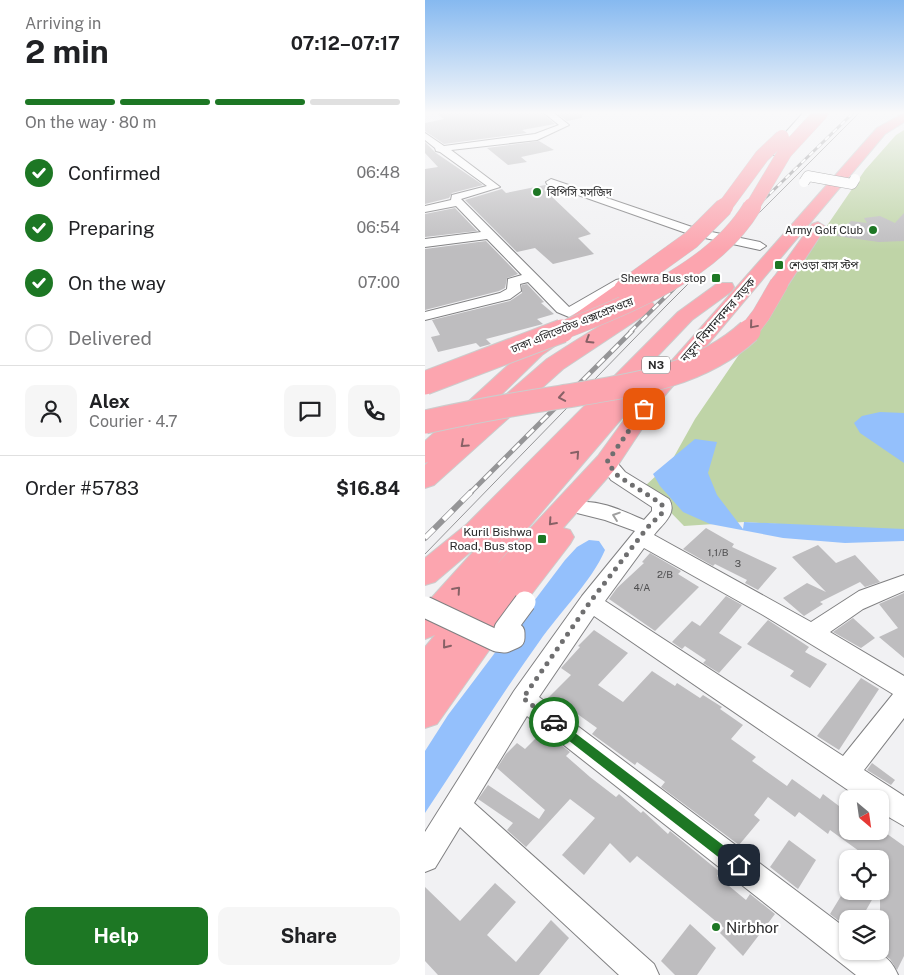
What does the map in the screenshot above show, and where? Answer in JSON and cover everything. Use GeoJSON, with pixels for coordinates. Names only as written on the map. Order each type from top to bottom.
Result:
{"type":"FeatureCollection","features":[{"type":"Feature","properties":{"kind":"highway"},"geometry":{"type":"LineString","coordinates":[[425,455],[504,379],[550,339],[661,263],[711,221],[761,158]]}},
{"type":"Feature","properties":{"kind":"highway","name":"ঢাকা এলিভেটেড এক্সপ্রেসওয়ে"},"geometry":{"type":"LineString","coordinates":[[425,373],[605,305],[660,276],[702,247],[731,218],[771,158]]}},
{"type":"Feature","properties":{"kind":"highway","name":"ঢাকা এলিভেটেড এক্সপ্রেসওয়ে"},"geometry":{"type":"LineString","coordinates":[[425,383],[603,315],[654,290],[716,250],[746,217],[781,158]]}},
{"type":"Feature","properties":{"kind":"highway","name":"নতুন বিমানবন্দর সড়ক"},"geometry":{"type":"LineString","coordinates":[[425,626],[760,246],[840,158]]}},
{"type":"Feature","properties":{"kind":"highway","name":"নতুন বিমানবন্দর সড়ক"},"geometry":{"type":"LineString","coordinates":[[431,690],[488,593],[607,462],[653,396],[846,181],[862,158]]}},
{"type":"Feature","properties":{"kind":"highway"},"geometry":{"type":"LineString","coordinates":[[425,422],[627,386],[703,361],[720,352],[757,322],[779,284],[846,181]]}},
{"type":"Feature","properties":{"kind":"highway"},"geometry":{"type":"LineString","coordinates":[[425,479],[506,407],[579,346],[697,274],[708,265],[716,250]]}},
{"type":"Feature","properties":{"kind":"highway"},"geometry":{"type":"LineString","coordinates":[[425,574],[477,531],[586,416],[685,316],[725,287]]}},
{"type":"Feature","properties":{"kind":"highway"},"geometry":{"type":"LineString","coordinates":[[425,435],[504,379]]}},
{"type":"Feature","properties":{"kind":"highway"},"geometry":{"type":"LineString","coordinates":[[431,690],[486,630],[584,508],[607,462]]}},
{"type":"Feature","properties":{"kind":"street"},"geometry":{"type":"LineString","coordinates":[[455,158],[495,187],[456,197],[459,202],[488,235],[562,309],[569,313],[661,258],[694,232],[767,158]]}},
{"type":"Feature","properties":{"kind":"street"},"geometry":{"type":"LineString","coordinates":[[804,182],[808,176],[852,184],[846,181]]}},
{"type":"Feature","properties":{"kind":"street"},"geometry":{"type":"LineString","coordinates":[[551,182],[694,232],[760,246]]}},
{"type":"Feature","properties":{"kind":"street"},"geometry":{"type":"LineString","coordinates":[[425,209],[459,202]]}},
{"type":"Feature","properties":{"kind":"street"},"geometry":{"type":"LineString","coordinates":[[425,243],[488,235]]}},
{"type":"Feature","properties":{"kind":"street"},"geometry":{"type":"LineString","coordinates":[[425,316],[505,296],[515,291],[513,282],[530,277]]}},
{"type":"Feature","properties":{"kind":"street"},"geometry":{"type":"LineString","coordinates":[[425,858],[523,698],[590,602],[643,533],[662,513],[662,504],[618,476],[607,462]]}},
{"type":"Feature","properties":{"kind":"street"},"geometry":{"type":"LineString","coordinates":[[584,508],[610,514],[904,688]]}},
{"type":"Feature","properties":{"kind":"street"},"geometry":{"type":"LineString","coordinates":[[813,633],[841,610],[887,587],[904,583]]}},
{"type":"Feature","properties":{"kind":"street"},"geometry":{"type":"LineString","coordinates":[[425,608],[497,641],[505,642],[514,638],[514,633],[505,629],[525,602]]}},
{"type":"Feature","properties":{"kind":"street"},"geometry":{"type":"LineString","coordinates":[[590,602],[904,812]]}},
{"type":"Feature","properties":{"kind":"street"},"geometry":{"type":"LineString","coordinates":[[523,698],[839,942]]}},
{"type":"Feature","properties":{"kind":"street"},"geometry":{"type":"LineString","coordinates":[[846,772],[904,698]]}},
{"type":"Feature","properties":{"kind":"street"},"geometry":{"type":"LineString","coordinates":[[457,806],[643,975]]}},
{"type":"Feature","properties":{"kind":"street"},"geometry":{"type":"LineString","coordinates":[[863,960],[882,975]]}},
{"type":"Feature","properties":{"kind":"green space"},"geometry":{"type":"Polygon","coordinates":[[[875,158],[904,158],[904,529],[861,529],[744,522],[684,526],[645,486],[671,462],[695,419],[865,170],[875,158]]]}},
{"type":"Feature","properties":{"kind":"water"},"geometry":{"type":"Polygon","coordinates":[[[880,412],[904,413],[904,463],[860,433],[854,423],[862,416],[880,412]]]}},
{"type":"Feature","properties":{"kind":"water"},"geometry":{"type":"Polygon","coordinates":[[[695,439],[717,442],[708,473],[717,495],[743,529],[744,522],[904,529],[904,541],[845,543],[783,538],[710,524],[683,512],[660,486],[653,474],[695,439]]]}},
{"type":"Feature","properties":{"kind":"water"},"geometry":{"type":"Polygon","coordinates":[[[589,540],[599,541],[605,550],[599,562],[584,585],[524,663],[425,813],[425,751],[448,715],[565,560],[577,547],[589,540]]]}},
{"type":"Feature","properties":{"kind":"building"},"geometry":{"type":"Polygon","coordinates":[[[430,158],[444,158],[483,185],[452,193],[449,198],[425,204],[425,169],[438,167],[430,158]]]}},
{"type":"Feature","properties":{"kind":"building"},"geometry":{"type":"Polygon","coordinates":[[[500,158],[523,158],[527,162],[508,165],[500,158]]]}},
{"type":"Feature","properties":{"kind":"building"},"geometry":{"type":"Polygon","coordinates":[[[545,185],[555,194],[550,195],[591,234],[578,238],[594,254],[553,264],[535,248],[517,252],[465,200],[502,189],[506,193],[545,185]]]}},
{"type":"Feature","properties":{"kind":"building"},"geometry":{"type":"Polygon","coordinates":[[[455,208],[477,231],[425,237],[425,214],[455,208]]]}},
{"type":"Feature","properties":{"kind":"building","name":"Army Golf Club"},"geometry":{"type":"Polygon","coordinates":[[[904,213],[904,241],[879,242],[836,236],[851,221],[867,223],[864,218],[880,216],[895,223],[904,213]]]}},
{"type":"Feature","properties":{"kind":"building"},"geometry":{"type":"Polygon","coordinates":[[[486,241],[518,274],[507,278],[505,288],[499,291],[425,310],[425,249],[486,241]]]}},
{"type":"Feature","properties":{"kind":"building"},"geometry":{"type":"Polygon","coordinates":[[[527,284],[544,302],[541,303],[554,314],[537,319],[543,324],[486,339],[491,344],[480,347],[476,343],[438,352],[431,337],[440,335],[432,320],[510,301],[522,293],[522,285],[527,284]]]}},
{"type":"Feature","properties":{"kind":"building"},"geometry":{"type":"Polygon","coordinates":[[[706,528],[734,544],[732,547],[777,568],[758,590],[745,583],[747,580],[715,564],[713,566],[683,549],[706,528]]]}},
{"type":"Feature","properties":{"kind":"building"},"geometry":{"type":"Polygon","coordinates":[[[818,545],[836,563],[855,555],[880,582],[865,587],[860,582],[820,602],[823,604],[804,616],[783,598],[807,583],[826,592],[792,557],[818,545]]]}},
{"type":"Feature","properties":{"kind":"building"},"geometry":{"type":"Polygon","coordinates":[[[650,553],[681,571],[678,574],[699,587],[655,631],[609,599],[617,588],[644,563],[642,562],[650,553]]]}},
{"type":"Feature","properties":{"kind":"building"},"geometry":{"type":"Polygon","coordinates":[[[904,593],[904,658],[879,637],[898,628],[879,604],[904,593]]]}},
{"type":"Feature","properties":{"kind":"building"},"geometry":{"type":"Polygon","coordinates":[[[726,596],[742,605],[719,633],[742,647],[719,673],[703,663],[706,660],[685,646],[682,649],[672,642],[692,621],[700,626],[726,596]]]}},
{"type":"Feature","properties":{"kind":"building"},"geometry":{"type":"Polygon","coordinates":[[[853,618],[875,638],[861,648],[833,632],[853,618]]]}},
{"type":"Feature","properties":{"kind":"building"},"geometry":{"type":"Polygon","coordinates":[[[768,620],[809,647],[805,652],[827,664],[810,688],[790,676],[794,671],[747,644],[768,620]]]}},
{"type":"Feature","properties":{"kind":"building"},"geometry":{"type":"Polygon","coordinates":[[[594,630],[628,653],[598,685],[623,702],[652,671],[675,686],[677,683],[700,698],[703,695],[722,707],[720,709],[743,725],[731,739],[756,757],[752,761],[787,786],[792,779],[820,799],[823,794],[839,806],[839,837],[830,830],[828,834],[799,812],[795,817],[768,797],[754,815],[760,820],[739,845],[661,787],[665,782],[637,762],[635,765],[592,734],[597,728],[569,708],[564,713],[546,700],[571,675],[561,668],[580,647],[578,646],[594,630]]]}},
{"type":"Feature","properties":{"kind":"building"},"geometry":{"type":"Polygon","coordinates":[[[861,678],[879,689],[839,750],[817,736],[861,678]]]}},
{"type":"Feature","properties":{"kind":"building"},"geometry":{"type":"Polygon","coordinates":[[[543,731],[570,752],[566,756],[590,777],[616,797],[619,794],[641,813],[643,811],[668,834],[670,831],[720,872],[717,876],[746,900],[750,894],[775,914],[743,956],[720,933],[724,928],[637,856],[630,863],[610,843],[584,875],[562,855],[595,818],[570,799],[526,847],[507,830],[513,823],[478,799],[488,785],[539,819],[545,810],[497,768],[506,754],[517,743],[525,749],[543,731]]]}},
{"type":"Feature","properties":{"kind":"building"},"geometry":{"type":"Polygon","coordinates":[[[872,763],[895,780],[891,785],[867,770],[872,763]]]}},
{"type":"Feature","properties":{"kind":"building"},"geometry":{"type":"Polygon","coordinates":[[[889,835],[904,846],[904,956],[897,970],[889,958],[889,910],[880,910],[880,900],[889,900],[889,850],[858,850],[844,840],[889,840],[889,835]]]}},
{"type":"Feature","properties":{"kind":"building"},"geometry":{"type":"Polygon","coordinates":[[[789,840],[816,860],[798,889],[770,867],[789,840]]]}},
{"type":"Feature","properties":{"kind":"building"},"geometry":{"type":"Polygon","coordinates":[[[495,883],[516,902],[487,935],[516,962],[551,920],[569,938],[539,975],[438,975],[425,961],[425,887],[460,921],[495,883]]]}},
{"type":"Feature","properties":{"kind":"building"},"geometry":{"type":"Polygon","coordinates":[[[839,899],[872,900],[866,910],[839,910],[839,921],[830,914],[839,899]]]}},
{"type":"Feature","properties":{"kind":"building"},"geometry":{"type":"Polygon","coordinates":[[[690,924],[716,948],[697,975],[675,975],[661,961],[690,924]]]}},
{"type":"Feature","properties":{"kind":"tram line"},"geometry":{"type":"LineString","coordinates":[[425,554],[665,307],[814,158]]}},
{"type":"Feature","properties":{"kind":"railway"},"geometry":{"type":"LineString","coordinates":[[754,209],[806,158]]}},
{"type":"Feature","properties":{"kind":"railway"},"geometry":{"type":"LineString","coordinates":[[630,332],[756,207]]}},
{"type":"Feature","properties":{"kind":"railway"},"geometry":{"type":"LineString","coordinates":[[425,538],[632,331]]}},
{"type":"Feature","properties":{"kind":"way so far"},"geometry":{"type":"LineString","coordinates":[[554,722],[523,698],[590,602],[647,528],[662,513],[662,504],[618,476],[607,462],[644,409]]}},
{"type":"Feature","properties":{"kind":"place","name":"বিপিসি মসজিদ"},"geometry":{"type":"Point","coordinates":[537,192]}},
{"type":"Feature","properties":{"kind":"place","name":"Army Golf Club"},"geometry":{"type":"Point","coordinates":[873,230]}},
{"type":"Feature","properties":{"kind":"place","name":"শেওড়া বাস স্টপ"},"geometry":{"type":"Point","coordinates":[779,265]}},
{"type":"Feature","properties":{"kind":"place","name":"Shewra Bus stop"},"geometry":{"type":"Point","coordinates":[716,278]}},
{"type":"Feature","properties":{"kind":"place","name":"Kuril Bishwa Road, Bus stop"},"geometry":{"type":"Point","coordinates":[542,539]}},
{"type":"Feature","properties":{"kind":"place","name":"Nirbhor"},"geometry":{"type":"Point","coordinates":[716,927]}},
{"type":"Feature","properties":{"kind":"route"},"geometry":{"type":"LineString","coordinates":[[554,722],[739,865]]}}]}
